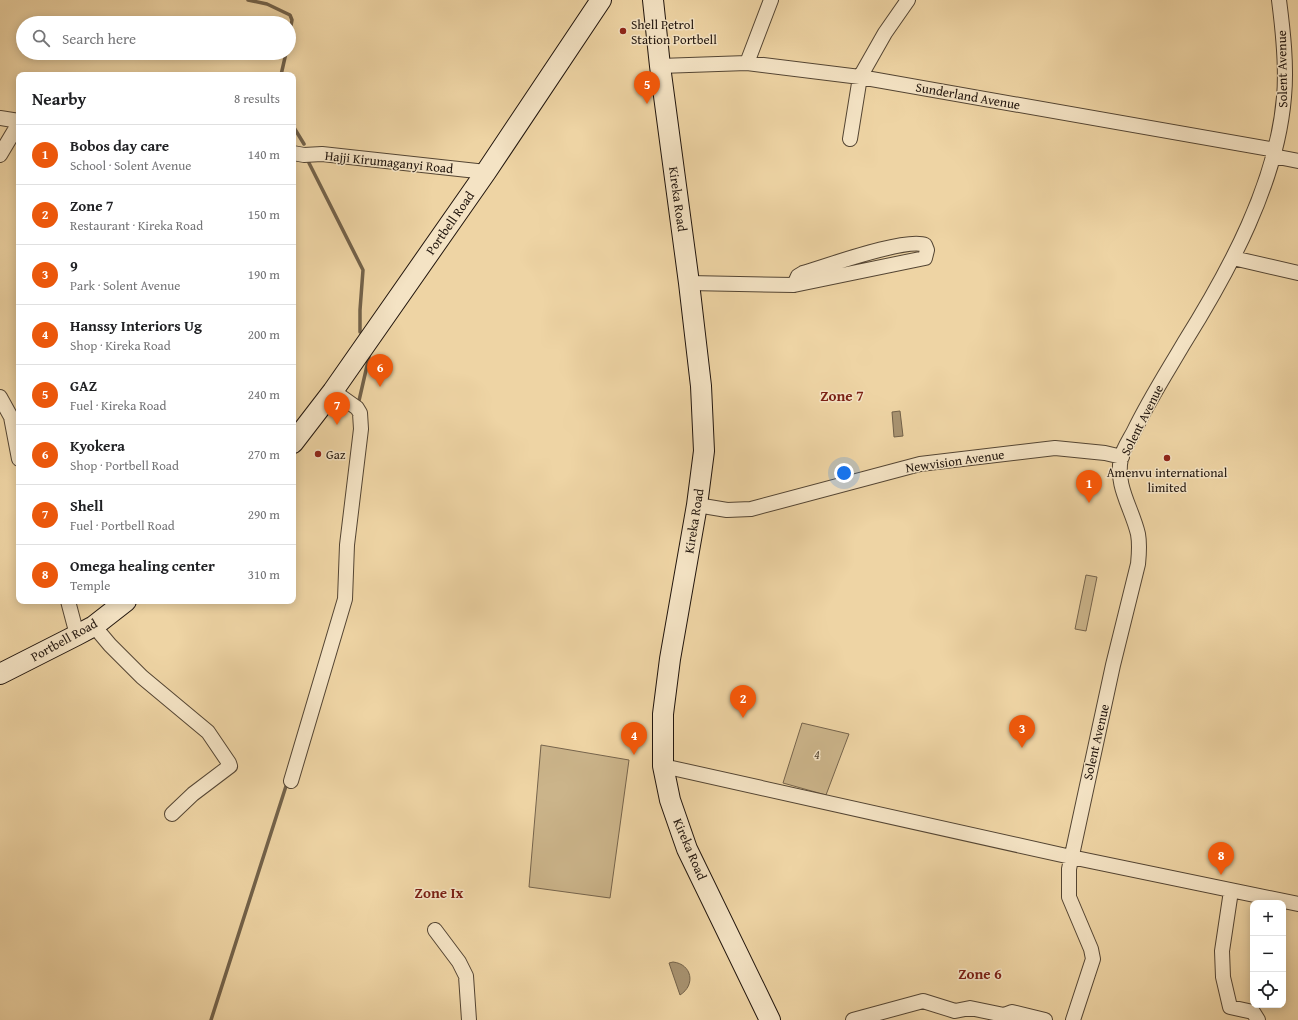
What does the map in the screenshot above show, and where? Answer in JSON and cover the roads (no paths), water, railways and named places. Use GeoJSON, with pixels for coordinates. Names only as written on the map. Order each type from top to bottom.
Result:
{"type":"FeatureCollection","features":[{"type":"Feature","properties":{"kind":"main road","name":"Portbell Road"},"geometry":{"type":"LineString","coordinates":[[296,438],[333,391],[486,172],[601,0]]}},
{"type":"Feature","properties":{"kind":"main road","name":"Kireka Road"},"geometry":{"type":"LineString","coordinates":[[653,0],[701,386],[704,451],[697,505],[670,659],[663,714],[663,766],[670,800],[687,849],[770,1020]]}},
{"type":"Feature","properties":{"kind":"main road","name":"Portbell Road"},"geometry":{"type":"LineString","coordinates":[[0,674],[85,631],[122,604]]}},
{"type":"Feature","properties":{"kind":"street"},"geometry":{"type":"LineString","coordinates":[[747,63],[771,0]]}},
{"type":"Feature","properties":{"kind":"street"},"geometry":{"type":"LineString","coordinates":[[850,139],[860,77],[885,33],[908,0]]}},
{"type":"Feature","properties":{"kind":"street","name":"Solent Avenue"},"geometry":{"type":"LineString","coordinates":[[1073,1020],[1093,959],[1091,949],[1069,897],[1068,885],[1070,857],[1111,673],[1138,564],[1140,547],[1138,533],[1122,487],[1120,473],[1122,456],[1149,400],[1202,314],[1233,258],[1257,206],[1274,153],[1284,97],[1284,66],[1279,0]]}},
{"type":"Feature","properties":{"kind":"street","name":"Sunderland Avenue"},"geometry":{"type":"LineString","coordinates":[[660,66],[747,63],[860,77],[1274,153],[1298,161]]}},
{"type":"Feature","properties":{"kind":"street"},"geometry":{"type":"LineString","coordinates":[[0,118],[16,121]]}},
{"type":"Feature","properties":{"kind":"street"},"geometry":{"type":"LineString","coordinates":[[0,155],[16,127]]}},
{"type":"Feature","properties":{"kind":"street","name":"Hajji Kirumaganyi Road"},"geometry":{"type":"LineString","coordinates":[[296,154],[304,155],[322,154],[486,172]]}},
{"type":"Feature","properties":{"kind":"street"},"geometry":{"type":"LineString","coordinates":[[689,283],[794,285],[925,258],[927,250],[926,245],[917,243],[902,244],[803,273],[798,276],[794,285]]}},
{"type":"Feature","properties":{"kind":"street"},"geometry":{"type":"LineString","coordinates":[[868,254],[871,269]]}},
{"type":"Feature","properties":{"kind":"street"},"geometry":{"type":"LineString","coordinates":[[1233,258],[1298,273]]}},
{"type":"Feature","properties":{"kind":"street"},"geometry":{"type":"LineString","coordinates":[[291,781],[345,599],[347,545],[361,429],[360,413],[357,408],[333,391]]}},
{"type":"Feature","properties":{"kind":"street"},"geometry":{"type":"LineString","coordinates":[[0,397],[11,417],[6,424],[16,451]]}},
{"type":"Feature","properties":{"kind":"street","name":"Newvision Avenue"},"geometry":{"type":"LineString","coordinates":[[697,505],[727,510],[751,509],[920,464],[1055,448],[1122,456]]}},
{"type":"Feature","properties":{"kind":"street"},"geometry":{"type":"LineString","coordinates":[[70,604],[85,631],[110,646],[142,677],[208,732],[229,763],[230,766],[192,794],[172,814]]}},
{"type":"Feature","properties":{"kind":"street"},"geometry":{"type":"LineString","coordinates":[[663,766],[1070,857],[1298,904]]}},
{"type":"Feature","properties":{"kind":"street"},"geometry":{"type":"LineString","coordinates":[[1231,891],[1222,951],[1223,977],[1230,1007],[1253,1012],[1258,1020]]}},
{"type":"Feature","properties":{"kind":"street"},"geometry":{"type":"LineString","coordinates":[[435,930],[459,962],[466,976],[469,1020]]}},
{"type":"Feature","properties":{"kind":"street"},"geometry":{"type":"LineString","coordinates":[[853,1020],[923,1001],[955,1011],[970,1008],[1004,1015],[1012,1012],[1046,1020]]}},
{"type":"Feature","properties":{"kind":"waterway"},"geometry":{"type":"LineString","coordinates":[[248,0],[267,4],[290,16]]}},
{"type":"Feature","properties":{"kind":"waterway"},"geometry":{"type":"LineString","coordinates":[[282,72],[284,60]]}},
{"type":"Feature","properties":{"kind":"waterway"},"geometry":{"type":"LineString","coordinates":[[296,131],[304,144]]}},
{"type":"Feature","properties":{"kind":"waterway"},"geometry":{"type":"LineString","coordinates":[[309,163],[363,270],[360,332]]}},
{"type":"Feature","properties":{"kind":"waterway"},"geometry":{"type":"LineString","coordinates":[[358,405],[369,357]]}},
{"type":"Feature","properties":{"kind":"waterway"},"geometry":{"type":"LineString","coordinates":[[211,1020],[287,783]]}},
{"type":"Feature","properties":{"kind":"place","name":"Shell Petrol Station Portbell"},"geometry":{"type":"Point","coordinates":[623,31]}},
{"type":"Feature","properties":{"kind":"place","name":"GAZ"},"geometry":{"type":"Point","coordinates":[647,104]}},
{"type":"Feature","properties":{"kind":"place","name":"Kyokera"},"geometry":{"type":"Point","coordinates":[380,387]}},
{"type":"Feature","properties":{"kind":"place","name":"Shell"},"geometry":{"type":"Point","coordinates":[337,425]}},
{"type":"Feature","properties":{"kind":"place","name":"Gaz"},"geometry":{"type":"Point","coordinates":[318,454]}},
{"type":"Feature","properties":{"kind":"place","name":"Amenvu international limited"},"geometry":{"type":"Point","coordinates":[1167,458]}},
{"type":"Feature","properties":{"kind":"place","name":"Bobos day care"},"geometry":{"type":"Point","coordinates":[1089,503]}},
{"type":"Feature","properties":{"kind":"place","name":"Zone 7"},"geometry":{"type":"Point","coordinates":[743,718]}},
{"type":"Feature","properties":{"kind":"place","name":"9"},"geometry":{"type":"Point","coordinates":[1022,748]}},
{"type":"Feature","properties":{"kind":"place","name":"Hanssy Interiors Ug"},"geometry":{"type":"Point","coordinates":[634,755]}},
{"type":"Feature","properties":{"kind":"place","name":"Omega healing center"},"geometry":{"type":"Point","coordinates":[1221,875]}},
{"type":"Feature","properties":{"kind":"district","name":"Zone 7"},"geometry":{"type":"Point","coordinates":[842,395]}},
{"type":"Feature","properties":{"kind":"district","name":"Zone Ix"},"geometry":{"type":"Point","coordinates":[439,892]}},
{"type":"Feature","properties":{"kind":"district","name":"Zone 6"},"geometry":{"type":"Point","coordinates":[980,973]}},
{"type":"Feature","properties":{"kind":"park label","name":"4"},"geometry":{"type":"Point","coordinates":[817,754]}}]}
